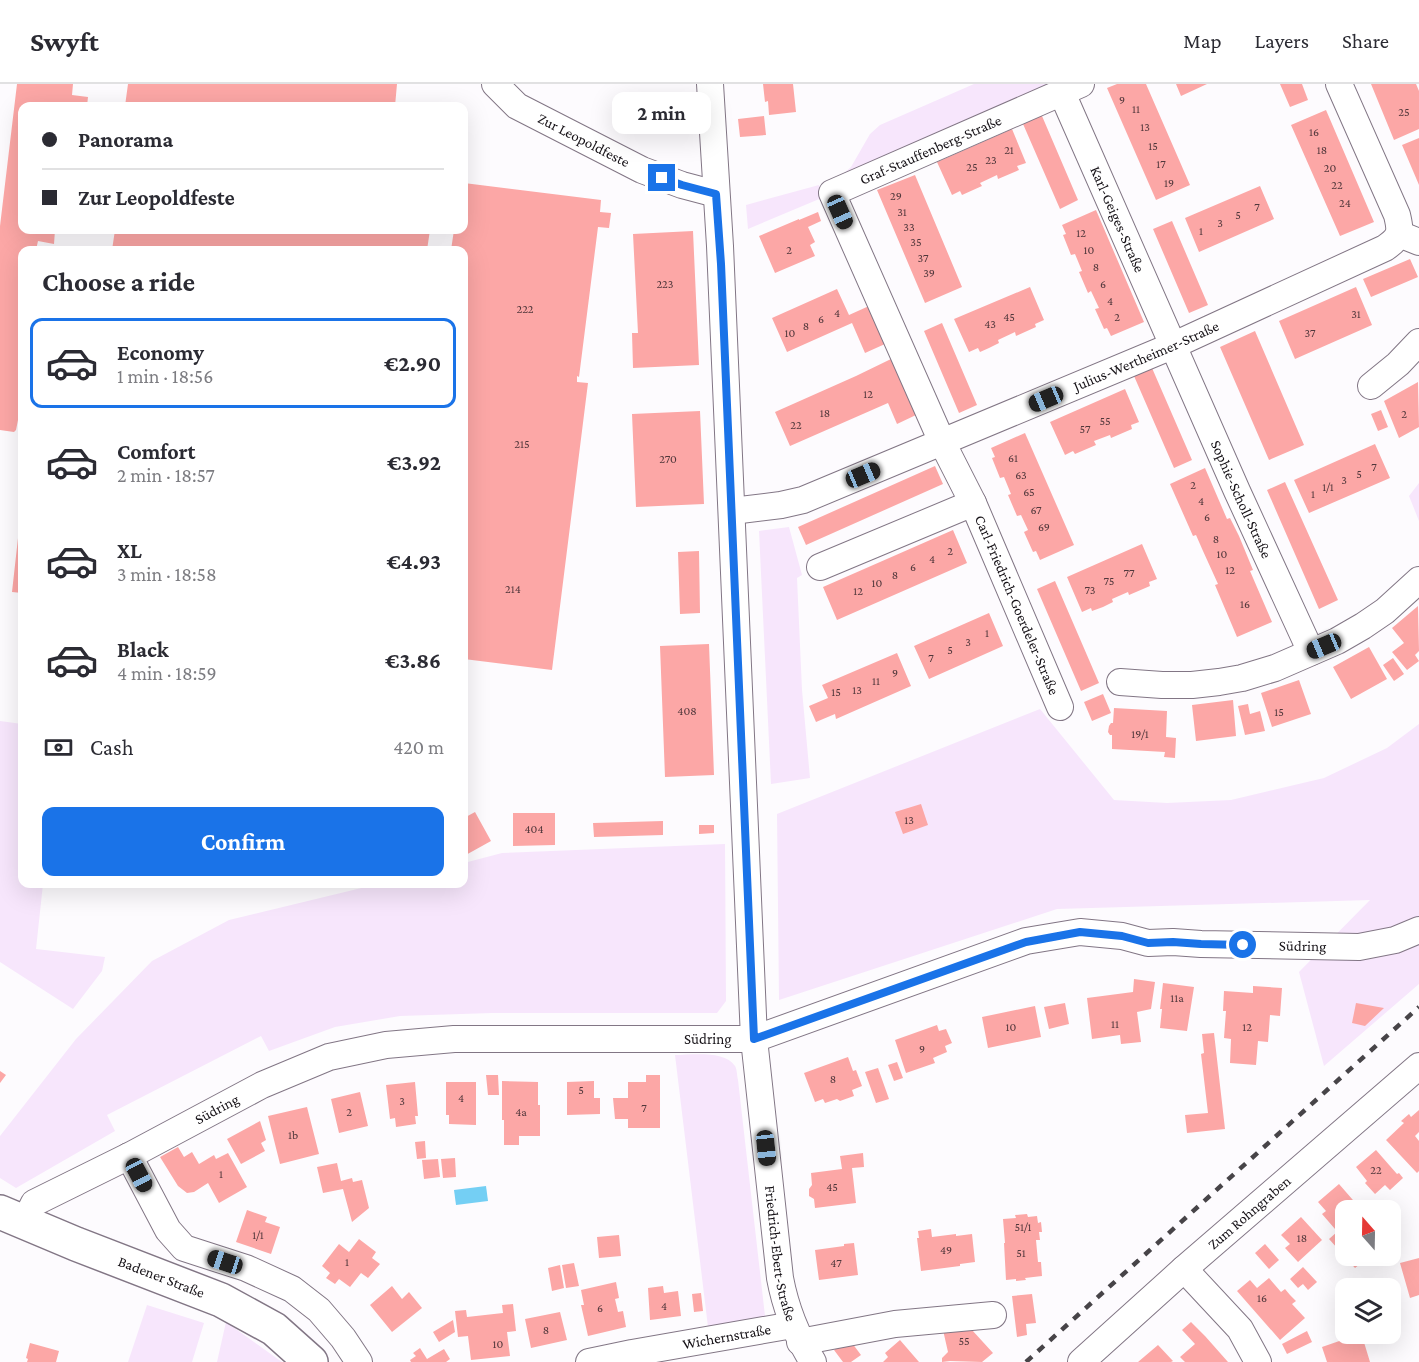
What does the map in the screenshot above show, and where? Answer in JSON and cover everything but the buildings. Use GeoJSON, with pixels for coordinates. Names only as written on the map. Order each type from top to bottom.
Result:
{"type":"FeatureCollection","features":[{"type":"Feature","properties":{"kind":"main road","name":"Badener Straße"},"geometry":{"type":"LineString","coordinates":[[12,1217],[221,1300],[274,1329],[311,1362]]}},
{"type":"Feature","properties":{"kind":"street","name":"Zur Leopoldfeste"},"geometry":{"type":"LineString","coordinates":[[495,84],[517,106],[642,170],[682,185],[716,194]]}},
{"type":"Feature","properties":{"kind":"street","name":"Friedrich-Ebert-Straße"},"geometry":{"type":"LineString","coordinates":[[710,84],[732,511],[754,1039],[783,1297],[802,1343],[896,1324],[993,1315]]}},
{"type":"Feature","properties":{"kind":"street","name":"Julius-Wertheimer-Straße"},"geometry":{"type":"LineString","coordinates":[[732,511],[803,500],[1172,346],[1394,242],[1409,238],[1399,225],[1397,215],[1339,84]]}},
{"type":"Feature","properties":{"kind":"street","name":"Karl-Geiges-Straße"},"geometry":{"type":"LineString","coordinates":[[1071,88],[1172,346]]}},
{"type":"Feature","properties":{"kind":"street","name":"Graf-Stauffenberg-Straße"},"geometry":{"type":"LineString","coordinates":[[942,442],[832,193],[1071,88]]}},
{"type":"Feature","properties":{"kind":"street"},"geometry":{"type":"LineString","coordinates":[[1371,386],[1398,364],[1419,342]]}},
{"type":"Feature","properties":{"kind":"street","name":"Sophie-Scholl-Straße"},"geometry":{"type":"LineString","coordinates":[[1172,346],[1311,652]]}},
{"type":"Feature","properties":{"kind":"street","name":"Carl-Friedrich-Goerdeler-Straße"},"geometry":{"type":"LineString","coordinates":[[942,442],[973,503],[1010,586],[1060,707]]}},
{"type":"Feature","properties":{"kind":"street","name":"Carl-Friedrich-Goerdeler-Straße"},"geometry":{"type":"LineString","coordinates":[[820,567],[973,503]]}},
{"type":"Feature","properties":{"kind":"street"},"geometry":{"type":"LineString","coordinates":[[1120,682],[1192,685],[1242,678],[1275,668],[1337,641],[1363,626],[1385,611],[1419,580]]}},
{"type":"Feature","properties":{"kind":"street","name":"Südring"},"geometry":{"type":"LineString","coordinates":[[12,1217],[34,1203],[129,1156],[262,1085],[329,1057],[386,1045],[454,1039],[754,1039],[1026,942],[1080,932],[1122,936],[1148,943],[1359,947],[1395,940],[1419,930]]}},
{"type":"Feature","properties":{"kind":"street","name":"Zum Rohngraben"},"geometry":{"type":"LineString","coordinates":[[1081,1362],[1184,1269],[1419,1066]]}},
{"type":"Feature","properties":{"kind":"street"},"geometry":{"type":"LineString","coordinates":[[129,1156],[168,1230],[184,1248],[246,1268],[292,1289],[319,1310],[343,1338],[359,1362]]}},
{"type":"Feature","properties":{"kind":"street"},"geometry":{"type":"LineString","coordinates":[[1184,1269],[1240,1329],[1258,1362]]}},
{"type":"Feature","properties":{"kind":"street","name":"Wichernstraße"},"geometry":{"type":"LineString","coordinates":[[589,1362],[643,1351],[802,1343]]}},
{"type":"Feature","properties":{"kind":"shaded area"},"geometry":{"type":"Polygon","coordinates":[[[974,84],[1054,84],[842,175],[851,167],[870,134],[880,125],[974,84]]]}},
{"type":"Feature","properties":{"kind":"shaded area"},"geometry":{"type":"Polygon","coordinates":[[[819,185],[824,197],[748,229],[746,205],[819,185]]]}},
{"type":"Feature","properties":{"kind":"shaded area"},"geometry":{"type":"Polygon","coordinates":[[[1419,483],[1419,521],[1409,496],[1419,483]]]}},
{"type":"Feature","properties":{"kind":"shaded area"},"geometry":{"type":"Polygon","coordinates":[[[789,527],[802,575],[797,578],[802,690],[810,778],[771,784],[759,531],[789,527]]]}},
{"type":"Feature","properties":{"kind":"shaded area"},"geometry":{"type":"Polygon","coordinates":[[[1040,709],[1114,800],[1167,803],[1231,800],[1324,778],[1387,748],[1419,724],[1419,984],[1324,1066],[1299,972],[1370,900],[1057,909],[779,1000],[777,814],[1040,709]]]}},
{"type":"Feature","properties":{"kind":"shaded area"},"geometry":{"type":"Polygon","coordinates":[[[0,721],[18,723],[18,888],[43,888],[36,949],[105,957],[102,971],[73,1009],[0,962],[0,721]]]}},
{"type":"Feature","properties":{"kind":"shaded area"},"geometry":{"type":"Polygon","coordinates":[[[725,844],[726,1001],[717,1013],[492,1013],[400,1016],[335,1027],[269,1051],[261,1036],[107,1115],[115,1131],[16,1188],[0,1178],[0,1136],[76,1039],[152,961],[229,920],[361,888],[468,888],[468,862],[502,853],[725,844]]]}},
{"type":"Feature","properties":{"kind":"shaded area"},"geometry":{"type":"Polygon","coordinates":[[[675,1055],[716,1055],[730,1061],[736,1067],[765,1316],[708,1327],[675,1055]]]}},
{"type":"Feature","properties":{"kind":"shaded area"},"geometry":{"type":"Polygon","coordinates":[[[147,1305],[204,1323],[192,1362],[128,1362],[147,1305]]]}},
{"type":"Feature","properties":{"kind":"shaded area"},"geometry":{"type":"Polygon","coordinates":[[[226,1322],[282,1362],[217,1362],[226,1322]]]}},
{"type":"Feature","properties":{"kind":"water"},"geometry":{"type":"Polygon","coordinates":[[[486,1186],[488,1201],[456,1205],[454,1190],[486,1186]]]}},
{"type":"Feature","properties":{"kind":"railway"},"geometry":{"type":"LineString","coordinates":[[1026,1362],[1419,1007]]}},
{"type":"Feature","properties":{"kind":"route"},"geometry":{"type":"LineString","coordinates":[[662,178],[716,194],[721,264],[754,1039],[1026,942],[1080,932],[1122,936],[1148,943],[1243,945]]}}]}
